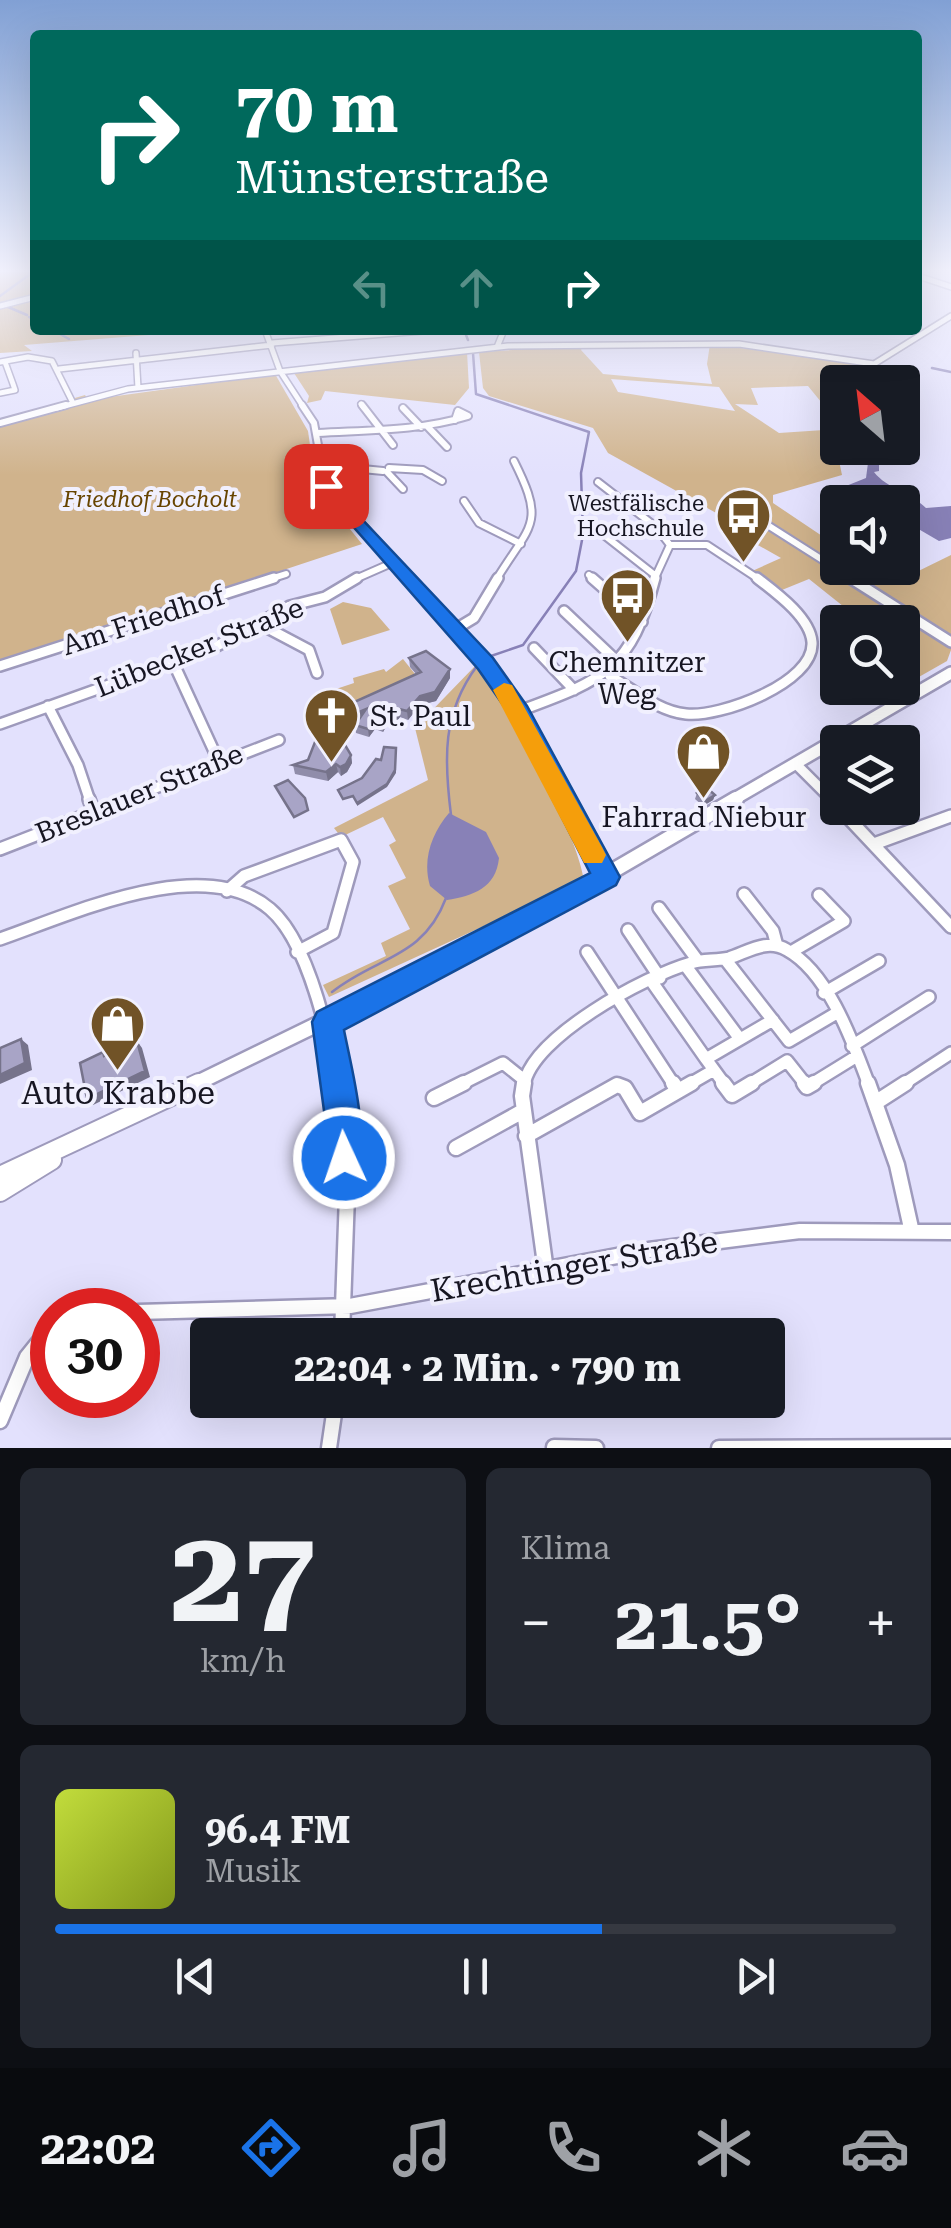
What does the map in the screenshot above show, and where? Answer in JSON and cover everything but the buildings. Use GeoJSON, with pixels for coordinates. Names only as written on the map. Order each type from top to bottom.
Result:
{"type":"FeatureCollection","features":[{"type":"Feature","properties":{"kind":"main road"},"geometry":{"type":"LineString","coordinates":[[0,1176],[328,1022],[606,877],[951,673]]}},
{"type":"Feature","properties":{"kind":"main road"},"geometry":{"type":"LineString","coordinates":[[0,1192],[100,1132]]}},
{"type":"Feature","properties":{"kind":"street"},"geometry":{"type":"LineString","coordinates":[[270,340],[280,369],[318,434],[321,466],[332,494],[486,664],[519,712],[606,877]]}},
{"type":"Feature","properties":{"kind":"street"},"geometry":{"type":"LineString","coordinates":[[0,390],[15,390],[3,362],[39,358],[59,369],[136,356],[324,340]]}},
{"type":"Feature","properties":{"kind":"street"},"geometry":{"type":"LineString","coordinates":[[497,347],[500,340]]}},
{"type":"Feature","properties":{"kind":"street"},"geometry":{"type":"LineString","coordinates":[[556,340],[557,344]]}},
{"type":"Feature","properties":{"kind":"street"},"geometry":{"type":"LineString","coordinates":[[0,423],[72,400],[138,388],[497,347],[711,343],[874,364],[913,340]]}},
{"type":"Feature","properties":{"kind":"street"},"geometry":{"type":"LineString","coordinates":[[136,356],[138,388]]}},
{"type":"Feature","properties":{"kind":"street"},"geometry":{"type":"LineString","coordinates":[[59,369],[72,400]]}},
{"type":"Feature","properties":{"kind":"street"},"geometry":{"type":"LineString","coordinates":[[361,404],[393,445]]}},
{"type":"Feature","properties":{"kind":"street"},"geometry":{"type":"LineString","coordinates":[[403,408],[447,448]]}},
{"type":"Feature","properties":{"kind":"street"},"geometry":{"type":"LineString","coordinates":[[318,434],[424,427],[455,420]]}},
{"type":"Feature","properties":{"kind":"street"},"geometry":{"type":"LineString","coordinates":[[454,630],[470,622],[521,544],[534,503],[514,460]]}},
{"type":"Feature","properties":{"kind":"street"},"geometry":{"type":"LineString","coordinates":[[321,466],[422,470],[442,481]]}},
{"type":"Feature","properties":{"kind":"street"},"geometry":{"type":"LineString","coordinates":[[386,470],[404,489]]}},
{"type":"Feature","properties":{"kind":"street"},"geometry":{"type":"LineString","coordinates":[[598,482],[656,527],[670,545]]}},
{"type":"Feature","properties":{"kind":"street"},"geometry":{"type":"LineString","coordinates":[[464,501],[465,508],[488,529],[521,544]]}},
{"type":"Feature","properties":{"kind":"street"},"geometry":{"type":"LineString","coordinates":[[758,519],[951,642]]}},
{"type":"Feature","properties":{"kind":"street"},"geometry":{"type":"LineString","coordinates":[[595,528],[656,576]]}},
{"type":"Feature","properties":{"kind":"street"},"geometry":{"type":"LineString","coordinates":[[519,712],[610,676],[642,622],[670,545]]}},
{"type":"Feature","properties":{"kind":"street"},"geometry":{"type":"LineString","coordinates":[[610,676],[667,709],[698,716],[717,713],[759,695],[797,673],[810,656],[813,643],[808,627],[771,591],[709,545],[670,545]]}},
{"type":"Feature","properties":{"kind":"street","name":"Lübecker Straße"},"geometry":{"type":"LineString","coordinates":[[0,724],[225,643],[290,606],[326,597],[364,573],[394,562]]}},
{"type":"Feature","properties":{"kind":"street","name":"Am Friedhof"},"geometry":{"type":"LineString","coordinates":[[0,666],[286,574]]}},
{"type":"Feature","properties":{"kind":"street"},"geometry":{"type":"LineString","coordinates":[[588,575],[642,622]]}},
{"type":"Feature","properties":{"kind":"street"},"geometry":{"type":"LineString","coordinates":[[564,610],[620,664]]}},
{"type":"Feature","properties":{"kind":"street"},"geometry":{"type":"LineString","coordinates":[[258,623],[309,650],[317,672]]}},
{"type":"Feature","properties":{"kind":"street"},"geometry":{"type":"LineString","coordinates":[[534,648],[574,690]]}},
{"type":"Feature","properties":{"kind":"street"},"geometry":{"type":"LineString","coordinates":[[173,662],[219,762]]}},
{"type":"Feature","properties":{"kind":"street"},"geometry":{"type":"LineString","coordinates":[[48,706],[78,765],[94,813]]}},
{"type":"Feature","properties":{"kind":"street","name":"Breslauer Straße"},"geometry":{"type":"LineString","coordinates":[[0,849],[279,740]]}},
{"type":"Feature","properties":{"kind":"street"},"geometry":{"type":"LineString","coordinates":[[798,765],[820,788]]}},
{"type":"Feature","properties":{"kind":"street"},"geometry":{"type":"LineString","coordinates":[[874,844],[951,816]]}},
{"type":"Feature","properties":{"kind":"street"},"geometry":{"type":"LineString","coordinates":[[856,825],[951,927]]}},
{"type":"Feature","properties":{"kind":"street"},"geometry":{"type":"LineString","coordinates":[[226,891],[244,876],[340,840],[353,862],[339,923],[324,939],[297,952]]}},
{"type":"Feature","properties":{"kind":"street"},"geometry":{"type":"LineString","coordinates":[[0,939],[188,886],[226,891],[272,910],[297,952],[328,1022],[343,1119],[343,1318]]}},
{"type":"Feature","properties":{"kind":"street"},"geometry":{"type":"LineString","coordinates":[[744,894],[784,949],[808,967],[854,1051],[876,1103],[908,1204],[911,1228]]}},
{"type":"Feature","properties":{"kind":"street"},"geometry":{"type":"LineString","coordinates":[[546,1270],[524,1110],[523,1079],[536,1056],[618,1000],[691,963],[724,959],[756,944],[784,949],[844,921],[820,894]]}},
{"type":"Feature","properties":{"kind":"street"},"geometry":{"type":"LineString","coordinates":[[658,908],[740,1039]]}},
{"type":"Feature","properties":{"kind":"street"},"geometry":{"type":"LineString","coordinates":[[628,930],[732,1095],[787,1061],[808,1087],[929,997]]}},
{"type":"Feature","properties":{"kind":"street"},"geometry":{"type":"LineString","coordinates":[[587,952],[678,1091]]}},
{"type":"Feature","properties":{"kind":"street"},"geometry":{"type":"LineString","coordinates":[[724,959],[789,1040],[835,1014]]}},
{"type":"Feature","properties":{"kind":"street"},"geometry":{"type":"LineString","coordinates":[[824,993],[879,960]]}},
{"type":"Feature","properties":{"kind":"street"},"geometry":{"type":"LineString","coordinates":[[526,1136],[618,1085],[625,1088],[640,1113],[678,1091],[740,1039],[773,1020]]}},
{"type":"Feature","properties":{"kind":"street"},"geometry":{"type":"LineString","coordinates":[[876,1103],[951,1053]]}},
{"type":"Feature","properties":{"kind":"street"},"geometry":{"type":"LineString","coordinates":[[434,1098],[503,1063],[523,1079]]}},
{"type":"Feature","properties":{"kind":"street"},"geometry":{"type":"LineString","coordinates":[[456,1148],[524,1110]]}},
{"type":"Feature","properties":{"kind":"street","name":"Krechtinger Straße"},"geometry":{"type":"LineString","coordinates":[[160,1311],[344,1306],[767,1232],[911,1228],[951,1232]]}},
{"type":"Feature","properties":{"kind":"street"},"geometry":{"type":"LineString","coordinates":[[0,1421],[30,1354]]}},
{"type":"Feature","properties":{"kind":"street"},"geometry":{"type":"LineString","coordinates":[[329,1448],[333,1418]]}},
{"type":"Feature","properties":{"kind":"street"},"geometry":{"type":"LineString","coordinates":[[554,1447],[596,1448]]}},
{"type":"Feature","properties":{"kind":"street"},"geometry":{"type":"LineString","coordinates":[[719,1448],[951,1448]]}},
{"type":"Feature","properties":{"kind":"green space"},"geometry":{"type":"Polygon","coordinates":[[[0,340],[92,340],[24,345],[32,351],[0,353],[0,340]]]}},
{"type":"Feature","properties":{"kind":"green space"},"geometry":{"type":"Polygon","coordinates":[[[710,344],[871,365],[820,365],[820,401],[808,386],[751,388],[758,405],[735,404],[779,433],[820,430],[820,465],[840,465],[842,475],[773,495],[773,503],[820,535],[820,585],[920,585],[920,570],[951,555],[951,650],[947,661],[920,676],[920,605],[842,605],[809,579],[777,592],[750,572],[781,558],[731,530],[727,519],[608,453],[593,428],[489,396],[483,388],[479,352],[583,346],[581,350],[603,374],[712,384],[707,364],[710,344]],[[611,379],[618,392],[735,411],[719,387],[611,379]]]}},
{"type":"Feature","properties":{"kind":"green space"},"geometry":{"type":"Polygon","coordinates":[[[467,352],[469,388],[455,405],[325,391],[321,400],[307,403],[309,396],[294,373],[467,352]]]}},
{"type":"Feature","properties":{"kind":"green space","name":"Friedhof Bocholt"},"geometry":{"type":"Polygon","coordinates":[[[275,374],[308,431],[316,487],[362,544],[0,664],[0,420],[85,395],[88,400],[275,374]]]}},
{"type":"Feature","properties":{"kind":"green space"},"geometry":{"type":"Polygon","coordinates":[[[343,602],[371,608],[390,630],[342,645],[330,609],[343,602]]]}},
{"type":"Feature","properties":{"kind":"green space"},"geometry":{"type":"Polygon","coordinates":[[[403,659],[419,679],[346,708],[336,689],[354,683],[353,678],[384,669],[386,672],[403,659]]]}},
{"type":"Feature","properties":{"kind":"green space"},"geometry":{"type":"Polygon","coordinates":[[[476,665],[538,767],[567,829],[583,876],[543,899],[329,997],[323,985],[386,956],[381,943],[410,929],[388,886],[406,878],[389,845],[396,841],[383,817],[341,837],[334,828],[428,780],[415,728],[476,665]]]}},
{"type":"Feature","properties":{"kind":"shaded area"},"geometry":{"type":"Polygon","coordinates":[[[868,465],[879,465],[879,471],[874,472],[890,485],[848,485],[866,478],[868,465]]]}},
{"type":"Feature","properties":{"kind":"shaded area"},"geometry":{"type":"Polygon","coordinates":[[[920,504],[926,508],[951,506],[951,538],[939,541],[920,530],[920,504]]]}},
{"type":"Feature","properties":{"kind":"shaded area"},"geometry":{"type":"Polygon","coordinates":[[[449,813],[486,832],[499,858],[493,877],[482,889],[447,900],[430,886],[427,866],[433,838],[449,813]]]}},
{"type":"Feature","properties":{"kind":"waterway"},"geometry":{"type":"LineString","coordinates":[[473,353],[476,394],[589,432],[581,473],[583,535],[576,571],[523,645],[488,657]]}},
{"type":"Feature","properties":{"kind":"waterway"},"geometry":{"type":"LineString","coordinates":[[932,368],[951,372]]}},
{"type":"Feature","properties":{"kind":"waterway"},"geometry":{"type":"LineString","coordinates":[[451,815],[448,737],[457,701],[477,666]]}},
{"type":"Feature","properties":{"kind":"waterway"},"geometry":{"type":"LineString","coordinates":[[332,992],[412,945],[436,918],[446,898]]}},
{"type":"Feature","properties":{"kind":"slow traffic"},"geometry":{"type":"LineString","coordinates":[[504,690],[593,855]]}},
{"type":"Feature","properties":{"kind":"place","name":"Westfälische Hochschule"},"geometry":{"type":"Point","coordinates":[743,565]}},
{"type":"Feature","properties":{"kind":"place","name":"Chemnitzer Weg"},"geometry":{"type":"Point","coordinates":[627,645]}},
{"type":"Feature","properties":{"kind":"place","name":"St. Paul"},"geometry":{"type":"Point","coordinates":[331,765]}},
{"type":"Feature","properties":{"kind":"place","name":"Fahrrad Niebur"},"geometry":{"type":"Point","coordinates":[704,800]}},
{"type":"Feature","properties":{"kind":"place","name":"Auto Krabbe"},"geometry":{"type":"Point","coordinates":[118,1073]}},
{"type":"Feature","properties":{"kind":"route"},"geometry":{"type":"LineString","coordinates":[[326,486],[486,664],[519,712],[606,877],[514,929],[328,1022],[340,1091],[344,1158]]}}]}
